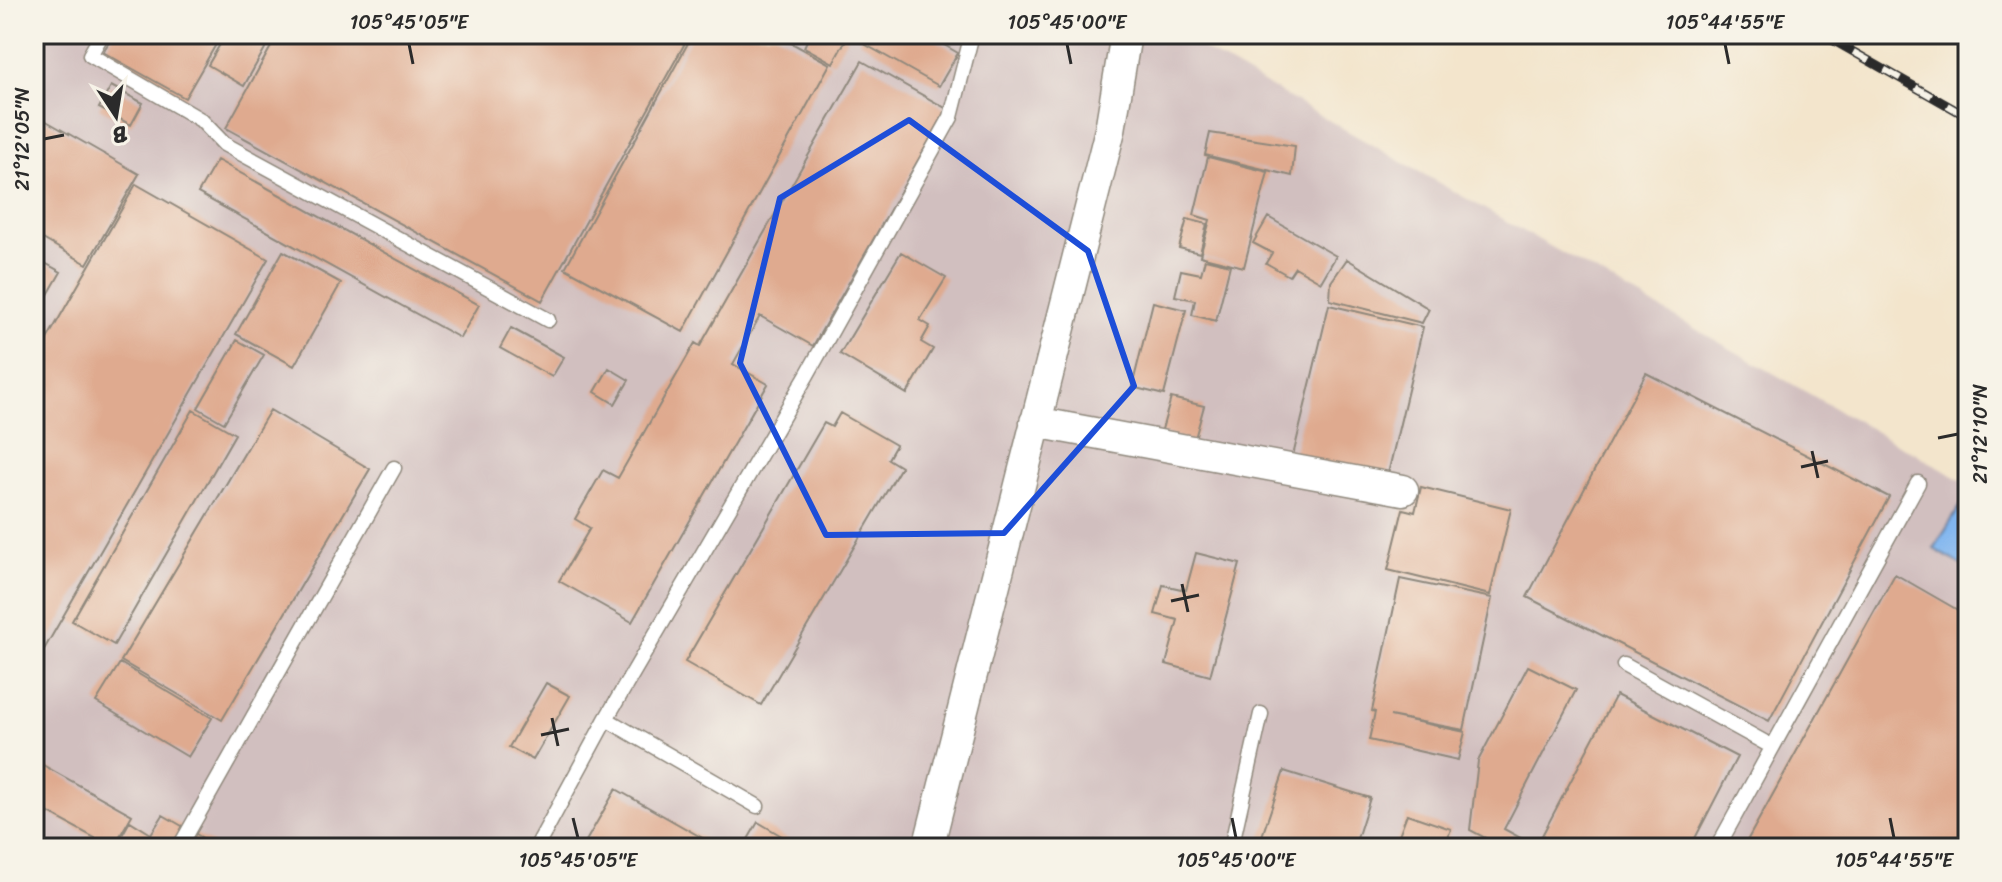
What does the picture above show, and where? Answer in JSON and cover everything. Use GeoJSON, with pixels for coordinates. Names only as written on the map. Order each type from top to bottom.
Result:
{"type":"FeatureCollection","features":[{"type":"Feature","properties":{"kind":"street"},"geometry":{"type":"LineString","coordinates":[[928,848],[1110,130],[1126,34]]}},
{"type":"Feature","properties":{"kind":"street"},"geometry":{"type":"LineString","coordinates":[[1035,422],[1403,490]]}},
{"type":"Feature","properties":{"kind":"lane"},"geometry":{"type":"LineString","coordinates":[[102,34],[90,55],[201,120],[224,144],[548,320]]}},
{"type":"Feature","properties":{"kind":"lane"},"geometry":{"type":"LineString","coordinates":[[536,848],[606,719],[807,375],[951,117],[972,34]]}},
{"type":"Feature","properties":{"kind":"lane"},"geometry":{"type":"LineString","coordinates":[[179,848],[394,468]]}},
{"type":"Feature","properties":{"kind":"lane"},"geometry":{"type":"LineString","coordinates":[[1717,848],[1918,483]]}},
{"type":"Feature","properties":{"kind":"lane"},"geometry":{"type":"LineString","coordinates":[[1624,665],[1771,746]]}},
{"type":"Feature","properties":{"kind":"lane"},"geometry":{"type":"LineString","coordinates":[[1231,848],[1261,714]]}},
{"type":"Feature","properties":{"kind":"lane"},"geometry":{"type":"LineString","coordinates":[[606,719],[757,806]]}},
{"type":"Feature","properties":{"kind":"highlighted area"},"geometry":{"type":"Polygon","coordinates":[[[909,120],[1088,251],[1134,386],[1004,533],[826,535],[740,363],[780,198],[909,120]]]}},
{"type":"Feature","properties":{"kind":"shaded area"},"geometry":{"type":"Polygon","coordinates":[[[34,34],[1177,34],[1968,484],[1968,848],[34,848],[34,34]]]}},
{"type":"Feature","properties":{"kind":"water"},"geometry":{"type":"Polygon","coordinates":[[[1961,505],[1968,509],[1968,569],[1934,549],[1961,505]]]}},
{"type":"Feature","properties":{"kind":"building"},"geometry":{"type":"Polygon","coordinates":[[[114,34],[222,34],[185,98],[103,52],[114,34]]]}},
{"type":"Feature","properties":{"kind":"building"},"geometry":{"type":"Polygon","coordinates":[[[226,34],[273,34],[244,86],[208,65],[226,34]]]}},
{"type":"Feature","properties":{"kind":"building"},"geometry":{"type":"Polygon","coordinates":[[[278,34],[690,34],[542,301],[226,128],[278,34]]]}},
{"type":"Feature","properties":{"kind":"building"},"geometry":{"type":"Polygon","coordinates":[[[693,34],[775,34],[830,64],[683,332],[565,268],[693,34]]]}},
{"type":"Feature","properties":{"kind":"building"},"geometry":{"type":"Polygon","coordinates":[[[810,34],[840,34],[847,38],[833,63],[804,47],[810,34]]]}},
{"type":"Feature","properties":{"kind":"building"},"geometry":{"type":"Polygon","coordinates":[[[864,34],[925,34],[958,53],[939,86],[859,41],[864,34]]]}},
{"type":"Feature","properties":{"kind":"building"},"geometry":{"type":"Polygon","coordinates":[[[862,61],[947,109],[813,346],[760,316],[733,364],[768,384],[632,622],[559,581],[590,528],[575,519],[603,470],[618,478],[695,343],[700,346],[862,61]]]}},
{"type":"Feature","properties":{"kind":"building"},"geometry":{"type":"Polygon","coordinates":[[[111,86],[143,103],[131,125],[99,108],[111,86]]]}},
{"type":"Feature","properties":{"kind":"building"},"geometry":{"type":"Polygon","coordinates":[[[34,114],[139,174],[87,264],[34,234],[34,114]]]}},
{"type":"Feature","properties":{"kind":"building"},"geometry":{"type":"Polygon","coordinates":[[[1210,133],[1295,146],[1292,176],[1205,155],[1210,133]]]}},
{"type":"Feature","properties":{"kind":"building"},"geometry":{"type":"Polygon","coordinates":[[[1208,157],[1268,172],[1244,267],[1200,256],[1210,220],[1194,215],[1208,157]]]}},
{"type":"Feature","properties":{"kind":"building"},"geometry":{"type":"Polygon","coordinates":[[[217,160],[479,305],[460,338],[198,193],[217,160]]]}},
{"type":"Feature","properties":{"kind":"building"},"geometry":{"type":"Polygon","coordinates":[[[136,184],[268,259],[34,667],[34,362],[136,184]]]}},
{"type":"Feature","properties":{"kind":"building"},"geometry":{"type":"Polygon","coordinates":[[[1268,217],[1336,256],[1321,282],[1295,267],[1289,276],[1266,263],[1272,253],[1253,243],[1268,217]]]}},
{"type":"Feature","properties":{"kind":"building"},"geometry":{"type":"Polygon","coordinates":[[[1187,219],[1207,224],[1200,253],[1179,248],[1187,219]]]}},
{"type":"Feature","properties":{"kind":"building"},"geometry":{"type":"Polygon","coordinates":[[[283,251],[341,283],[294,366],[236,334],[283,251]]]}},
{"type":"Feature","properties":{"kind":"building"},"geometry":{"type":"Polygon","coordinates":[[[901,252],[946,278],[920,320],[930,326],[921,342],[933,349],[907,394],[840,354],[901,252]]]}},
{"type":"Feature","properties":{"kind":"building"},"geometry":{"type":"Polygon","coordinates":[[[34,257],[61,272],[34,319],[34,257]]]}},
{"type":"Feature","properties":{"kind":"building"},"geometry":{"type":"Polygon","coordinates":[[[1205,259],[1230,265],[1216,321],[1192,315],[1195,300],[1175,296],[1181,270],[1201,274],[1205,259]]]}},
{"type":"Feature","properties":{"kind":"building"},"geometry":{"type":"Polygon","coordinates":[[[1347,259],[1429,309],[1422,323],[1330,300],[1331,282],[1347,259]]]}},
{"type":"Feature","properties":{"kind":"building"},"geometry":{"type":"Polygon","coordinates":[[[1153,302],[1186,310],[1164,395],[1132,387],[1153,302]]]}},
{"type":"Feature","properties":{"kind":"building"},"geometry":{"type":"Polygon","coordinates":[[[1329,305],[1423,327],[1386,482],[1292,460],[1329,305]]]}},
{"type":"Feature","properties":{"kind":"building"},"geometry":{"type":"Polygon","coordinates":[[[511,328],[564,357],[552,377],[500,348],[511,328]]]}},
{"type":"Feature","properties":{"kind":"building"},"geometry":{"type":"Polygon","coordinates":[[[237,340],[264,355],[224,423],[198,408],[237,340]]]}},
{"type":"Feature","properties":{"kind":"building"},"geometry":{"type":"Polygon","coordinates":[[[609,368],[629,380],[615,404],[595,392],[609,368]]]}},
{"type":"Feature","properties":{"kind":"building"},"geometry":{"type":"Polygon","coordinates":[[[1646,373],[1889,497],[1769,721],[1527,597],[1646,373]]]}},
{"type":"Feature","properties":{"kind":"building"},"geometry":{"type":"Polygon","coordinates":[[[1171,398],[1204,406],[1194,442],[1161,433],[1171,398]]]}},
{"type":"Feature","properties":{"kind":"building"},"geometry":{"type":"Polygon","coordinates":[[[193,410],[235,434],[114,645],[72,621],[193,410]]]}},
{"type":"Feature","properties":{"kind":"building"},"geometry":{"type":"Polygon","coordinates":[[[270,410],[370,469],[222,720],[121,661],[270,410]]]}},
{"type":"Feature","properties":{"kind":"building"},"geometry":{"type":"Polygon","coordinates":[[[840,413],[896,445],[888,459],[901,467],[761,705],[685,662],[824,423],[832,427],[840,413]]]}},
{"type":"Feature","properties":{"kind":"building"},"geometry":{"type":"Polygon","coordinates":[[[1421,487],[1511,509],[1490,595],[1388,570],[1403,509],[1415,512],[1421,487]]]}},
{"type":"Feature","properties":{"kind":"building"},"geometry":{"type":"Polygon","coordinates":[[[1196,553],[1240,564],[1210,676],[1166,664],[1178,620],[1155,614],[1163,585],[1186,590],[1196,553]]]}},
{"type":"Feature","properties":{"kind":"building"},"geometry":{"type":"Polygon","coordinates":[[[1895,574],[1968,616],[1968,848],[1743,848],[1895,574]]]}},
{"type":"Feature","properties":{"kind":"building"},"geometry":{"type":"Polygon","coordinates":[[[1400,579],[1492,598],[1464,730],[1390,716],[1465,732],[1458,760],[1369,740],[1375,712],[1372,711],[1400,579]]]}},
{"type":"Feature","properties":{"kind":"building"},"geometry":{"type":"Polygon","coordinates":[[[120,663],[212,718],[188,757],[96,702],[120,663]]]}},
{"type":"Feature","properties":{"kind":"building"},"geometry":{"type":"Polygon","coordinates":[[[1528,666],[1576,690],[1504,829],[1539,848],[1494,848],[1497,844],[1470,830],[1478,761],[1528,666]]]}},
{"type":"Feature","properties":{"kind":"building"},"geometry":{"type":"Polygon","coordinates":[[[546,683],[570,696],[533,760],[509,747],[546,683]]]}},
{"type":"Feature","properties":{"kind":"building"},"geometry":{"type":"Polygon","coordinates":[[[1616,695],[1737,757],[1690,848],[1544,848],[1537,845],[1616,695]]]}},
{"type":"Feature","properties":{"kind":"building"},"geometry":{"type":"Polygon","coordinates":[[[34,760],[132,815],[113,848],[34,805],[34,760]]]}},
{"type":"Feature","properties":{"kind":"building"},"geometry":{"type":"Polygon","coordinates":[[[1284,771],[1370,798],[1354,848],[1258,848],[1284,771]]]}},
{"type":"Feature","properties":{"kind":"building"},"geometry":{"type":"Polygon","coordinates":[[[616,789],[720,848],[582,848],[616,789]]]}},
{"type":"Feature","properties":{"kind":"building"},"geometry":{"type":"Polygon","coordinates":[[[1407,814],[1451,829],[1444,848],[1394,848],[1407,814]]]}},
{"type":"Feature","properties":{"kind":"building"},"geometry":{"type":"Polygon","coordinates":[[[163,815],[220,848],[116,846],[130,821],[151,834],[163,815]]]}},
{"type":"Feature","properties":{"kind":"building"},"geometry":{"type":"Polygon","coordinates":[[[758,822],[802,848],[743,848],[758,822]]]}},
{"type":"Feature","properties":{"kind":"railway"},"geometry":{"type":"LineString","coordinates":[[1822,34],[1968,117]]}}]}
